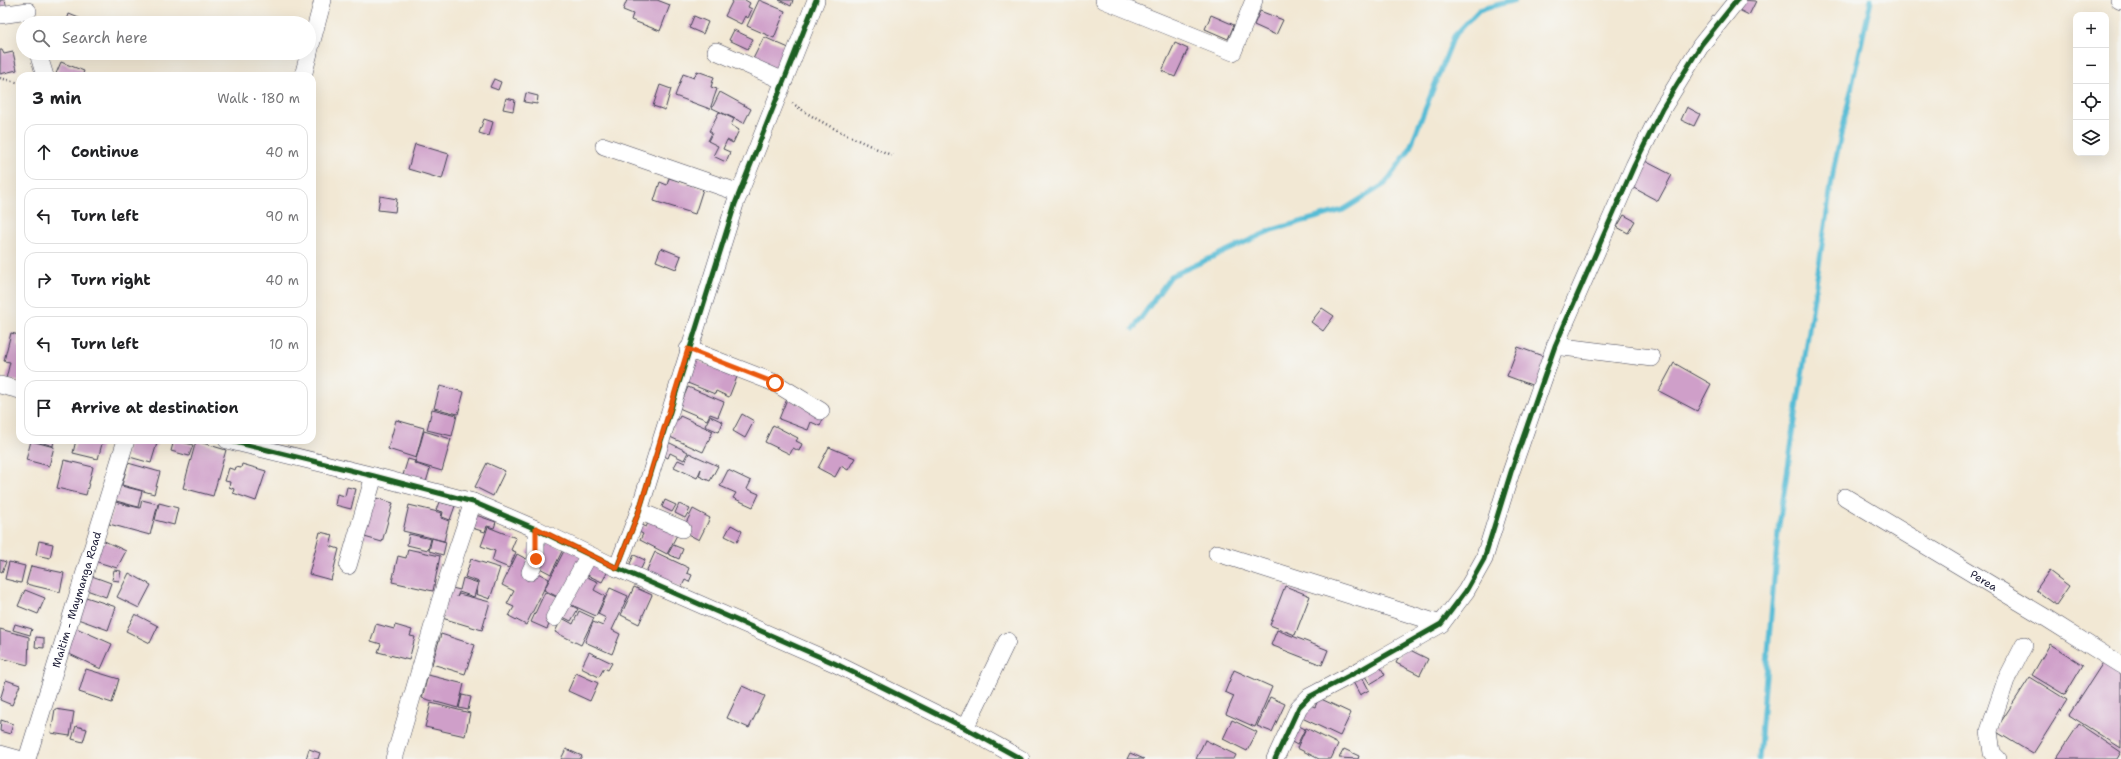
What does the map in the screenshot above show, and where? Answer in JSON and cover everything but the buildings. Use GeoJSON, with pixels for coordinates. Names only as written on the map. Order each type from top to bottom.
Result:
{"type":"FeatureCollection","features":[{"type":"Feature","properties":{"kind":"street"},"geometry":{"type":"LineString","coordinates":[[316,26],[323,0]]}},
{"type":"Feature","properties":{"kind":"street"},"geometry":{"type":"LineString","coordinates":[[617,568],[639,511],[688,349],[740,193],[816,0]]}},
{"type":"Feature","properties":{"kind":"street"},"geometry":{"type":"LineString","coordinates":[[1104,0],[1233,52],[1254,0]]}},
{"type":"Feature","properties":{"kind":"street"},"geometry":{"type":"LineString","coordinates":[[1275,759],[1299,707],[1308,697],[1362,669],[1441,624],[1466,591],[1484,559],[1511,472],[1555,346],[1662,110],[1702,45],[1737,0]]}},
{"type":"Feature","properties":{"kind":"street"},"geometry":{"type":"LineString","coordinates":[[0,15],[28,11]]}},
{"type":"Feature","properties":{"kind":"street"},"geometry":{"type":"LineString","coordinates":[[716,51],[782,87]]}},
{"type":"Feature","properties":{"kind":"street"},"geometry":{"type":"LineString","coordinates":[[40,60],[44,72]]}},
{"type":"Feature","properties":{"kind":"street"},"geometry":{"type":"LineString","coordinates":[[304,72],[307,60]]}},
{"type":"Feature","properties":{"kind":"street"},"geometry":{"type":"LineString","coordinates":[[604,146],[740,193]]}},
{"type":"Feature","properties":{"kind":"street"},"geometry":{"type":"LineString","coordinates":[[1555,346],[1652,358]]}},
{"type":"Feature","properties":{"kind":"street"},"geometry":{"type":"LineString","coordinates":[[688,349],[775,383],[821,411]]}},
{"type":"Feature","properties":{"kind":"street"},"geometry":{"type":"LineString","coordinates":[[0,386],[16,389]]}},
{"type":"Feature","properties":{"kind":"street","name":"Maitim - Maymanga Road"},"geometry":{"type":"LineString","coordinates":[[27,759],[125,444]]}},
{"type":"Feature","properties":{"kind":"street"},"geometry":{"type":"LineString","coordinates":[[243,444],[473,502],[536,528],[617,568],[834,663],[965,728],[1021,759]]}},
{"type":"Feature","properties":{"kind":"street"},"geometry":{"type":"LineString","coordinates":[[348,566],[374,476]]}},
{"type":"Feature","properties":{"kind":"street","name":"Perea"},"geometry":{"type":"LineString","coordinates":[[1845,497],[2043,616],[2121,665]]}},
{"type":"Feature","properties":{"kind":"street"},"geometry":{"type":"LineString","coordinates":[[394,759],[441,598],[473,502]]}},
{"type":"Feature","properties":{"kind":"street"},"geometry":{"type":"LineString","coordinates":[[639,511],[682,529]]}},
{"type":"Feature","properties":{"kind":"street"},"geometry":{"type":"LineString","coordinates":[[530,572],[536,559],[536,528]]}},
{"type":"Feature","properties":{"kind":"street"},"geometry":{"type":"LineString","coordinates":[[1217,553],[1441,624]]}},
{"type":"Feature","properties":{"kind":"street"},"geometry":{"type":"LineString","coordinates":[[554,618],[589,555]]}},
{"type":"Feature","properties":{"kind":"street"},"geometry":{"type":"LineString","coordinates":[[965,728],[1007,641]]}},
{"type":"Feature","properties":{"kind":"street"},"geometry":{"type":"LineString","coordinates":[[1998,759],[1992,753],[1989,731],[2006,680],[2024,645]]}},
{"type":"Feature","properties":{"kind":"street"},"geometry":{"type":"LineString","coordinates":[[0,754],[18,759]]}},
{"type":"Feature","properties":{"kind":"path"},"geometry":{"type":"LineString","coordinates":[[0,78],[16,82]]}},
{"type":"Feature","properties":{"kind":"path"},"geometry":{"type":"LineString","coordinates":[[782,87],[816,120],[841,134],[893,156]]}},
{"type":"Feature","properties":{"kind":"waterway"},"geometry":{"type":"LineString","coordinates":[[1133,329],[1171,276],[1272,230],[1343,210],[1385,184],[1409,150],[1454,36],[1479,10],[1515,0]]}},
{"type":"Feature","properties":{"kind":"waterway"},"geometry":{"type":"LineString","coordinates":[[1759,759],[1778,532],[1834,167],[1871,0]]}},
{"type":"Feature","properties":{"kind":"cycle path"},"geometry":{"type":"LineString","coordinates":[[617,568],[639,511],[735,204],[816,0]]}},
{"type":"Feature","properties":{"kind":"cycle path"},"geometry":{"type":"LineString","coordinates":[[1275,759],[1299,707],[1309,697],[1441,624],[1466,591],[1484,559],[1511,472],[1555,346],[1634,166],[1662,109],[1701,45],[1737,0]]}},
{"type":"Feature","properties":{"kind":"cycle path"},"geometry":{"type":"LineString","coordinates":[[243,444],[473,502],[536,529],[617,568],[834,663],[965,728],[1021,759]]}},
{"type":"Feature","properties":{"kind":"route"},"geometry":{"type":"LineString","coordinates":[[536,559],[536,528],[617,568],[639,511],[688,349],[775,383]]}}]}
